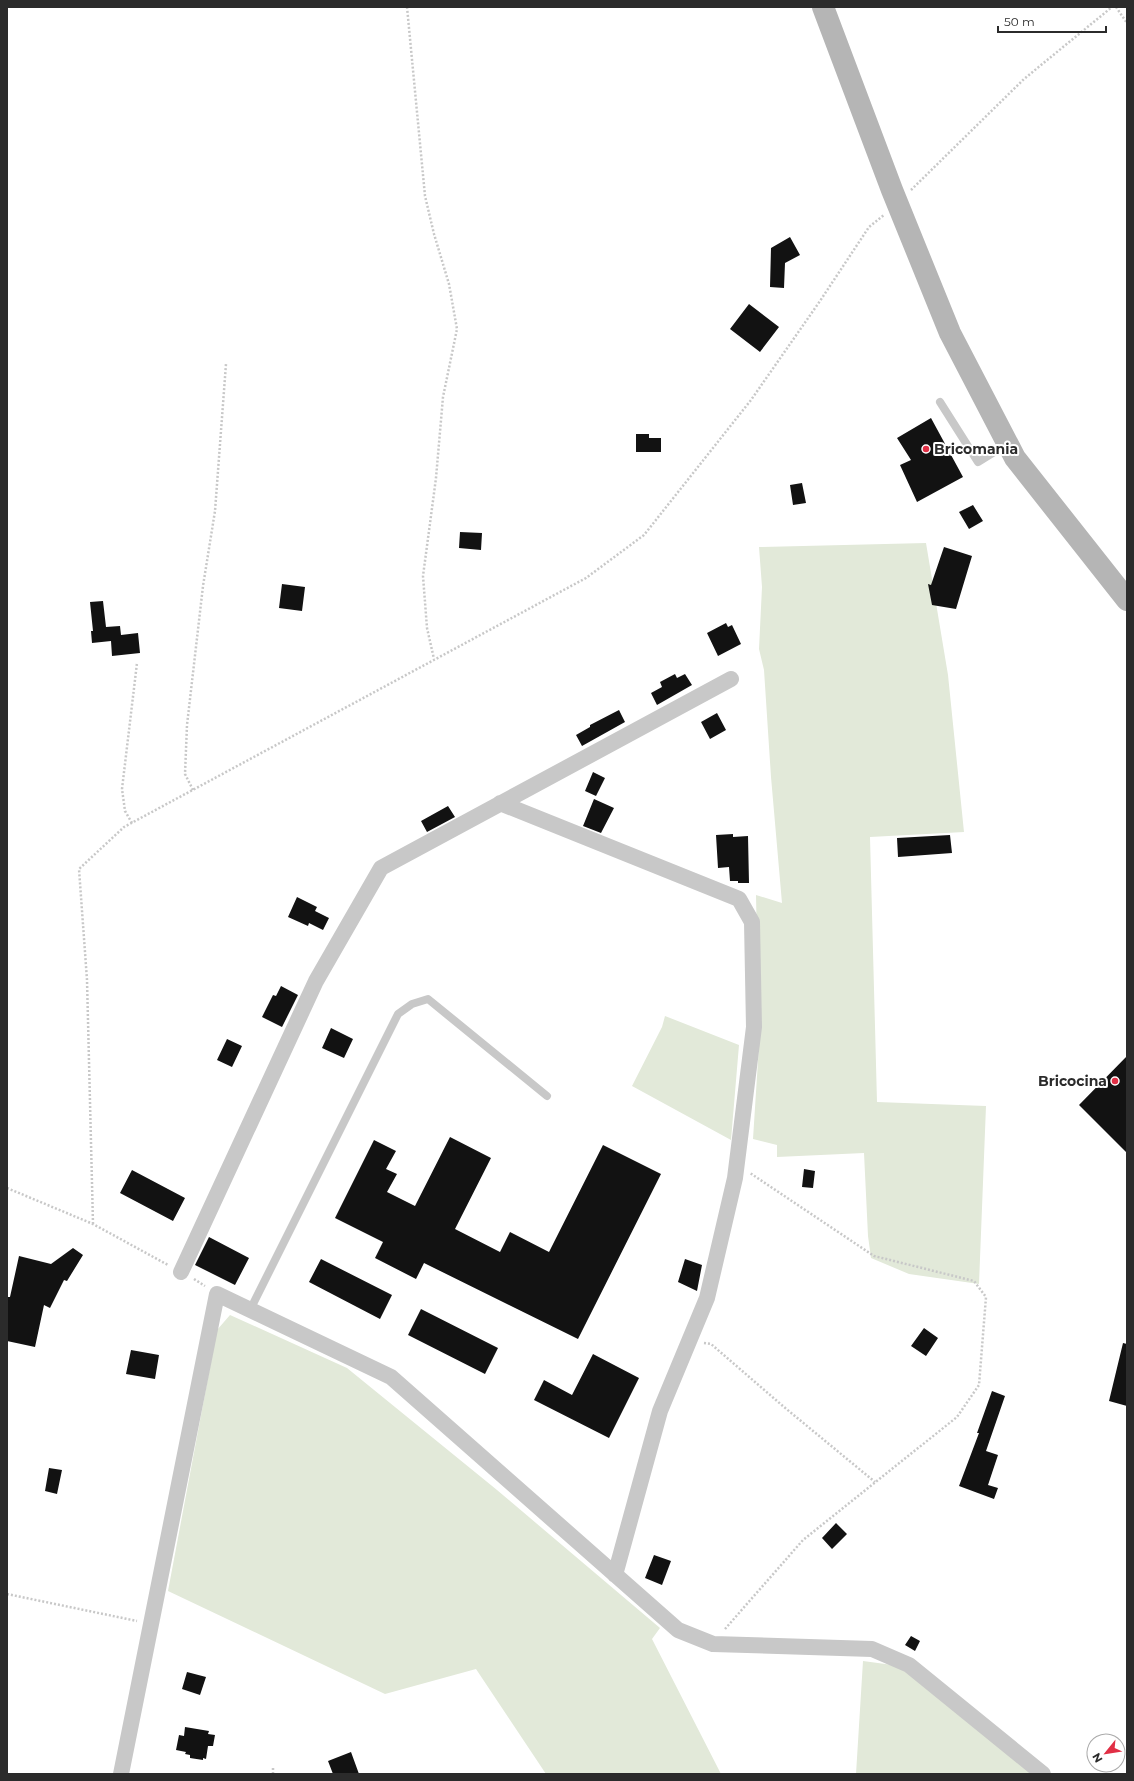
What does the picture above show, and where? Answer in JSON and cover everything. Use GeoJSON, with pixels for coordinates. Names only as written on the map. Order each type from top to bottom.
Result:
{"type":"FeatureCollection","features":[{"type":"Feature","properties":{"kind":"main road"},"geometry":{"type":"LineString","coordinates":[[823,7],[897,203],[950,333],[1015,458],[1127,600]]}},
{"type":"Feature","properties":{"kind":"street"},"geometry":{"type":"LineString","coordinates":[[181,1272],[316,981],[381,868],[731,679]]}},
{"type":"Feature","properties":{"kind":"street"},"geometry":{"type":"LineString","coordinates":[[500,803],[739,898],[752,922],[754,1027],[735,1178],[707,1298],[660,1411],[615,1575]]}},
{"type":"Feature","properties":{"kind":"street"},"geometry":{"type":"LineString","coordinates":[[121,1774],[217,1294],[391,1377],[678,1630],[713,1644],[872,1649],[909,1665],[1043,1774]]}},
{"type":"Feature","properties":{"kind":"lane"},"geometry":{"type":"LineString","coordinates":[[940,402],[978,462],[1007,444]]}},
{"type":"Feature","properties":{"kind":"lane"},"geometry":{"type":"LineString","coordinates":[[250,1310],[398,1014],[412,1004],[428,1000],[546,1096]]}},
{"type":"Feature","properties":{"kind":"path"},"geometry":{"type":"LineString","coordinates":[[407,7],[425,196],[434,234],[450,284],[457,329],[443,397],[436,478],[423,576],[427,628],[434,659]]}},
{"type":"Feature","properties":{"kind":"path"},"geometry":{"type":"LineString","coordinates":[[92,1224],[87,980],[79,869],[124,827],[586,578],[644,535],[751,400],[820,301],[869,227],[897,203],[1024,79],[1112,7]]}},
{"type":"Feature","properties":{"kind":"path"},"geometry":{"type":"LineString","coordinates":[[1116,7],[1127,23]]}},
{"type":"Feature","properties":{"kind":"path"},"geometry":{"type":"LineString","coordinates":[[193,790],[185,774],[187,725],[203,586],[215,511],[226,364]]}},
{"type":"Feature","properties":{"kind":"path"},"geometry":{"type":"LineString","coordinates":[[132,823],[125,811],[122,789],[137,663]]}},
{"type":"Feature","properties":{"kind":"path"},"geometry":{"type":"LineString","coordinates":[[713,1644],[746,1603],[803,1540],[957,1417],[979,1385],[986,1297],[974,1281],[874,1256],[737,1163]]}},
{"type":"Feature","properties":{"kind":"path"},"geometry":{"type":"LineString","coordinates":[[7,1188],[92,1224],[181,1272],[217,1294]]}},
{"type":"Feature","properties":{"kind":"path"},"geometry":{"type":"LineString","coordinates":[[690,1340],[711,1344],[784,1407],[875,1482]]}},
{"type":"Feature","properties":{"kind":"path"},"geometry":{"type":"LineString","coordinates":[[7,1594],[151,1624]]}},
{"type":"Feature","properties":{"kind":"path"},"geometry":{"type":"LineString","coordinates":[[272,1774],[273,1768]]}},
{"type":"Feature","properties":{"kind":"green space"},"geometry":{"type":"Polygon","coordinates":[[[926,543],[948,675],[964,832],[870,837],[877,1102],[986,1106],[979,1284],[909,1274],[871,1258],[868,1236],[864,1153],[777,1157],[777,1145],[753,1139],[759,1045],[756,895],[782,903],[771,777],[764,670],[759,649],[762,587],[759,547],[926,543]]]}},
{"type":"Feature","properties":{"kind":"green space"},"geometry":{"type":"Polygon","coordinates":[[[665,1016],[739,1045],[731,1140],[632,1086],[662,1027],[665,1016]]]}},
{"type":"Feature","properties":{"kind":"green space"},"geometry":{"type":"Polygon","coordinates":[[[230,1315],[347,1368],[497,1490],[660,1628],[652,1639],[721,1774],[546,1774],[476,1669],[385,1694],[168,1591],[217,1330],[230,1315]]]}},
{"type":"Feature","properties":{"kind":"green space"},"geometry":{"type":"Polygon","coordinates":[[[863,1661],[900,1666],[1035,1774],[856,1774],[863,1661]]]}},
{"type":"Feature","properties":{"kind":"building"},"geometry":{"type":"Polygon","coordinates":[[[790,237],[800,255],[785,263],[784,288],[770,287],[771,248],[790,237]]]}},
{"type":"Feature","properties":{"kind":"building"},"geometry":{"type":"Polygon","coordinates":[[[749,304],[779,327],[760,352],[730,329],[749,304]]]}},
{"type":"Feature","properties":{"kind":"building","name":"Bricomania"},"geometry":{"type":"Polygon","coordinates":[[[931,418],[963,477],[917,502],[900,465],[911,460],[897,438],[931,418]]]}},
{"type":"Feature","properties":{"kind":"building"},"geometry":{"type":"Polygon","coordinates":[[[636,434],[649,434],[649,438],[661,438],[661,452],[636,452],[636,434]]]}},
{"type":"Feature","properties":{"kind":"building"},"geometry":{"type":"Polygon","coordinates":[[[802,483],[806,503],[793,505],[790,485],[802,483]]]}},
{"type":"Feature","properties":{"kind":"building"},"geometry":{"type":"Polygon","coordinates":[[[973,505],[983,521],[969,529],[959,512],[973,505]]]}},
{"type":"Feature","properties":{"kind":"building"},"geometry":{"type":"Polygon","coordinates":[[[460,532],[482,533],[481,550],[459,548],[460,532]]]}},
{"type":"Feature","properties":{"kind":"building"},"geometry":{"type":"Polygon","coordinates":[[[944,547],[972,556],[956,609],[932,605],[928,584],[931,585],[944,547]]]}},
{"type":"Feature","properties":{"kind":"building"},"geometry":{"type":"Polygon","coordinates":[[[282,584],[305,587],[302,611],[279,608],[282,584]]]}},
{"type":"Feature","properties":{"kind":"building"},"geometry":{"type":"Polygon","coordinates":[[[103,601],[106,627],[120,626],[121,635],[138,633],[140,653],[112,656],[111,641],[92,643],[91,631],[93,631],[90,602],[103,601]]]}},
{"type":"Feature","properties":{"kind":"building"},"geometry":{"type":"Polygon","coordinates":[[[726,623],[728,627],[732,625],[741,644],[718,656],[707,633],[726,623]]]}},
{"type":"Feature","properties":{"kind":"building"},"geometry":{"type":"Polygon","coordinates":[[[675,674],[677,678],[685,674],[692,685],[657,705],[651,693],[662,687],[660,682],[675,674]]]}},
{"type":"Feature","properties":{"kind":"building"},"geometry":{"type":"Polygon","coordinates":[[[619,710],[625,722],[582,746],[576,735],[590,727],[590,725],[619,710]]]}},
{"type":"Feature","properties":{"kind":"building"},"geometry":{"type":"Polygon","coordinates":[[[717,713],[726,730],[710,739],[701,722],[717,713]]]}},
{"type":"Feature","properties":{"kind":"building"},"geometry":{"type":"Polygon","coordinates":[[[593,772],[605,778],[596,796],[585,791],[593,772]]]}},
{"type":"Feature","properties":{"kind":"building"},"geometry":{"type":"Polygon","coordinates":[[[594,799],[614,808],[601,833],[583,826],[594,799]]]}},
{"type":"Feature","properties":{"kind":"building"},"geometry":{"type":"Polygon","coordinates":[[[448,806],[455,817],[427,832],[421,821],[448,806]]]}},
{"type":"Feature","properties":{"kind":"building"},"geometry":{"type":"Polygon","coordinates":[[[733,834],[733,837],[748,836],[749,883],[730,881],[729,867],[718,868],[716,835],[733,834]]]}},
{"type":"Feature","properties":{"kind":"building"},"geometry":{"type":"Polygon","coordinates":[[[950,835],[952,853],[898,857],[897,838],[950,835]]]}},
{"type":"Feature","properties":{"kind":"building"},"geometry":{"type":"Polygon","coordinates":[[[297,897],[317,907],[315,911],[329,918],[323,930],[309,923],[308,926],[288,917],[297,897]]]}},
{"type":"Feature","properties":{"kind":"building"},"geometry":{"type":"Polygon","coordinates":[[[281,986],[298,995],[282,1027],[262,1017],[273,995],[276,996],[281,986]]]}},
{"type":"Feature","properties":{"kind":"building"},"geometry":{"type":"Polygon","coordinates":[[[331,1028],[353,1039],[344,1058],[322,1048],[331,1028]]]}},
{"type":"Feature","properties":{"kind":"building"},"geometry":{"type":"Polygon","coordinates":[[[227,1039],[242,1046],[232,1067],[217,1060],[227,1039]]]}},
{"type":"Feature","properties":{"kind":"building","name":"Bricocina"},"geometry":{"type":"Polygon","coordinates":[[[1127,1056],[1127,1153],[1079,1105],[1127,1056]]]}},
{"type":"Feature","properties":{"kind":"building"},"geometry":{"type":"Polygon","coordinates":[[[450,1137],[491,1158],[455,1229],[500,1252],[510,1232],[549,1252],[603,1145],[661,1174],[578,1339],[424,1263],[416,1279],[375,1258],[383,1242],[335,1218],[374,1140],[396,1151],[386,1169],[397,1174],[387,1192],[415,1206],[450,1137]]]}},
{"type":"Feature","properties":{"kind":"building"},"geometry":{"type":"Polygon","coordinates":[[[804,1169],[815,1171],[813,1188],[802,1187],[804,1169]]]}},
{"type":"Feature","properties":{"kind":"building"},"geometry":{"type":"Polygon","coordinates":[[[132,1170],[185,1198],[173,1221],[120,1193],[132,1170]]]}},
{"type":"Feature","properties":{"kind":"building"},"geometry":{"type":"Polygon","coordinates":[[[209,1237],[249,1258],[235,1285],[195,1265],[209,1237]]]}},
{"type":"Feature","properties":{"kind":"building"},"geometry":{"type":"Polygon","coordinates":[[[73,1248],[83,1255],[67,1281],[64,1280],[50,1308],[44,1305],[35,1347],[7,1341],[7,1297],[10,1297],[19,1256],[51,1264],[73,1248]]]}},
{"type":"Feature","properties":{"kind":"building"},"geometry":{"type":"Polygon","coordinates":[[[321,1259],[392,1295],[380,1319],[309,1282],[321,1259]]]}},
{"type":"Feature","properties":{"kind":"building"},"geometry":{"type":"Polygon","coordinates":[[[685,1259],[702,1265],[697,1291],[678,1282],[685,1259]]]}},
{"type":"Feature","properties":{"kind":"building"},"geometry":{"type":"Polygon","coordinates":[[[421,1309],[498,1348],[485,1374],[408,1335],[421,1309]]]}},
{"type":"Feature","properties":{"kind":"building"},"geometry":{"type":"Polygon","coordinates":[[[924,1328],[938,1338],[926,1356],[911,1346],[924,1328]]]}},
{"type":"Feature","properties":{"kind":"building"},"geometry":{"type":"Polygon","coordinates":[[[1123,1343],[1127,1344],[1127,1406],[1109,1401],[1123,1343]]]}},
{"type":"Feature","properties":{"kind":"building"},"geometry":{"type":"Polygon","coordinates":[[[131,1350],[159,1355],[155,1379],[126,1374],[131,1350]]]}},
{"type":"Feature","properties":{"kind":"building"},"geometry":{"type":"Polygon","coordinates":[[[593,1354],[639,1378],[609,1438],[534,1400],[544,1380],[572,1395],[593,1354]]]}},
{"type":"Feature","properties":{"kind":"building"},"geometry":{"type":"Polygon","coordinates":[[[992,1391],[1005,1396],[986,1451],[998,1455],[988,1485],[998,1488],[994,1499],[959,1486],[979,1433],[977,1433],[992,1391]]]}},
{"type":"Feature","properties":{"kind":"building"},"geometry":{"type":"Polygon","coordinates":[[[49,1468],[62,1470],[57,1494],[45,1491],[49,1468]]]}},
{"type":"Feature","properties":{"kind":"building"},"geometry":{"type":"Polygon","coordinates":[[[836,1523],[847,1534],[832,1549],[822,1538],[836,1523]]]}},
{"type":"Feature","properties":{"kind":"building"},"geometry":{"type":"Polygon","coordinates":[[[654,1555],[671,1561],[662,1585],[645,1578],[654,1555]]]}},
{"type":"Feature","properties":{"kind":"building"},"geometry":{"type":"Polygon","coordinates":[[[911,1636],[920,1641],[915,1651],[905,1645],[911,1636]]]}},
{"type":"Feature","properties":{"kind":"building"},"geometry":{"type":"Polygon","coordinates":[[[187,1672],[206,1677],[200,1695],[182,1689],[187,1672]]]}},
{"type":"Feature","properties":{"kind":"building"},"geometry":{"type":"Polygon","coordinates":[[[185,1727],[209,1731],[208,1734],[215,1735],[213,1746],[208,1746],[206,1759],[190,1758],[190,1755],[185,1754],[186,1752],[176,1750],[179,1735],[184,1736],[185,1727]]]}},
{"type":"Feature","properties":{"kind":"building"},"geometry":{"type":"Polygon","coordinates":[[[351,1752],[359,1774],[333,1774],[328,1761],[351,1752]]]}},
{"type":"Feature","properties":{"kind":"place","name":"Bricomania"},"geometry":{"type":"Point","coordinates":[926,449]}},
{"type":"Feature","properties":{"kind":"place","name":"Bricocina"},"geometry":{"type":"Point","coordinates":[1115,1081]}}]}
